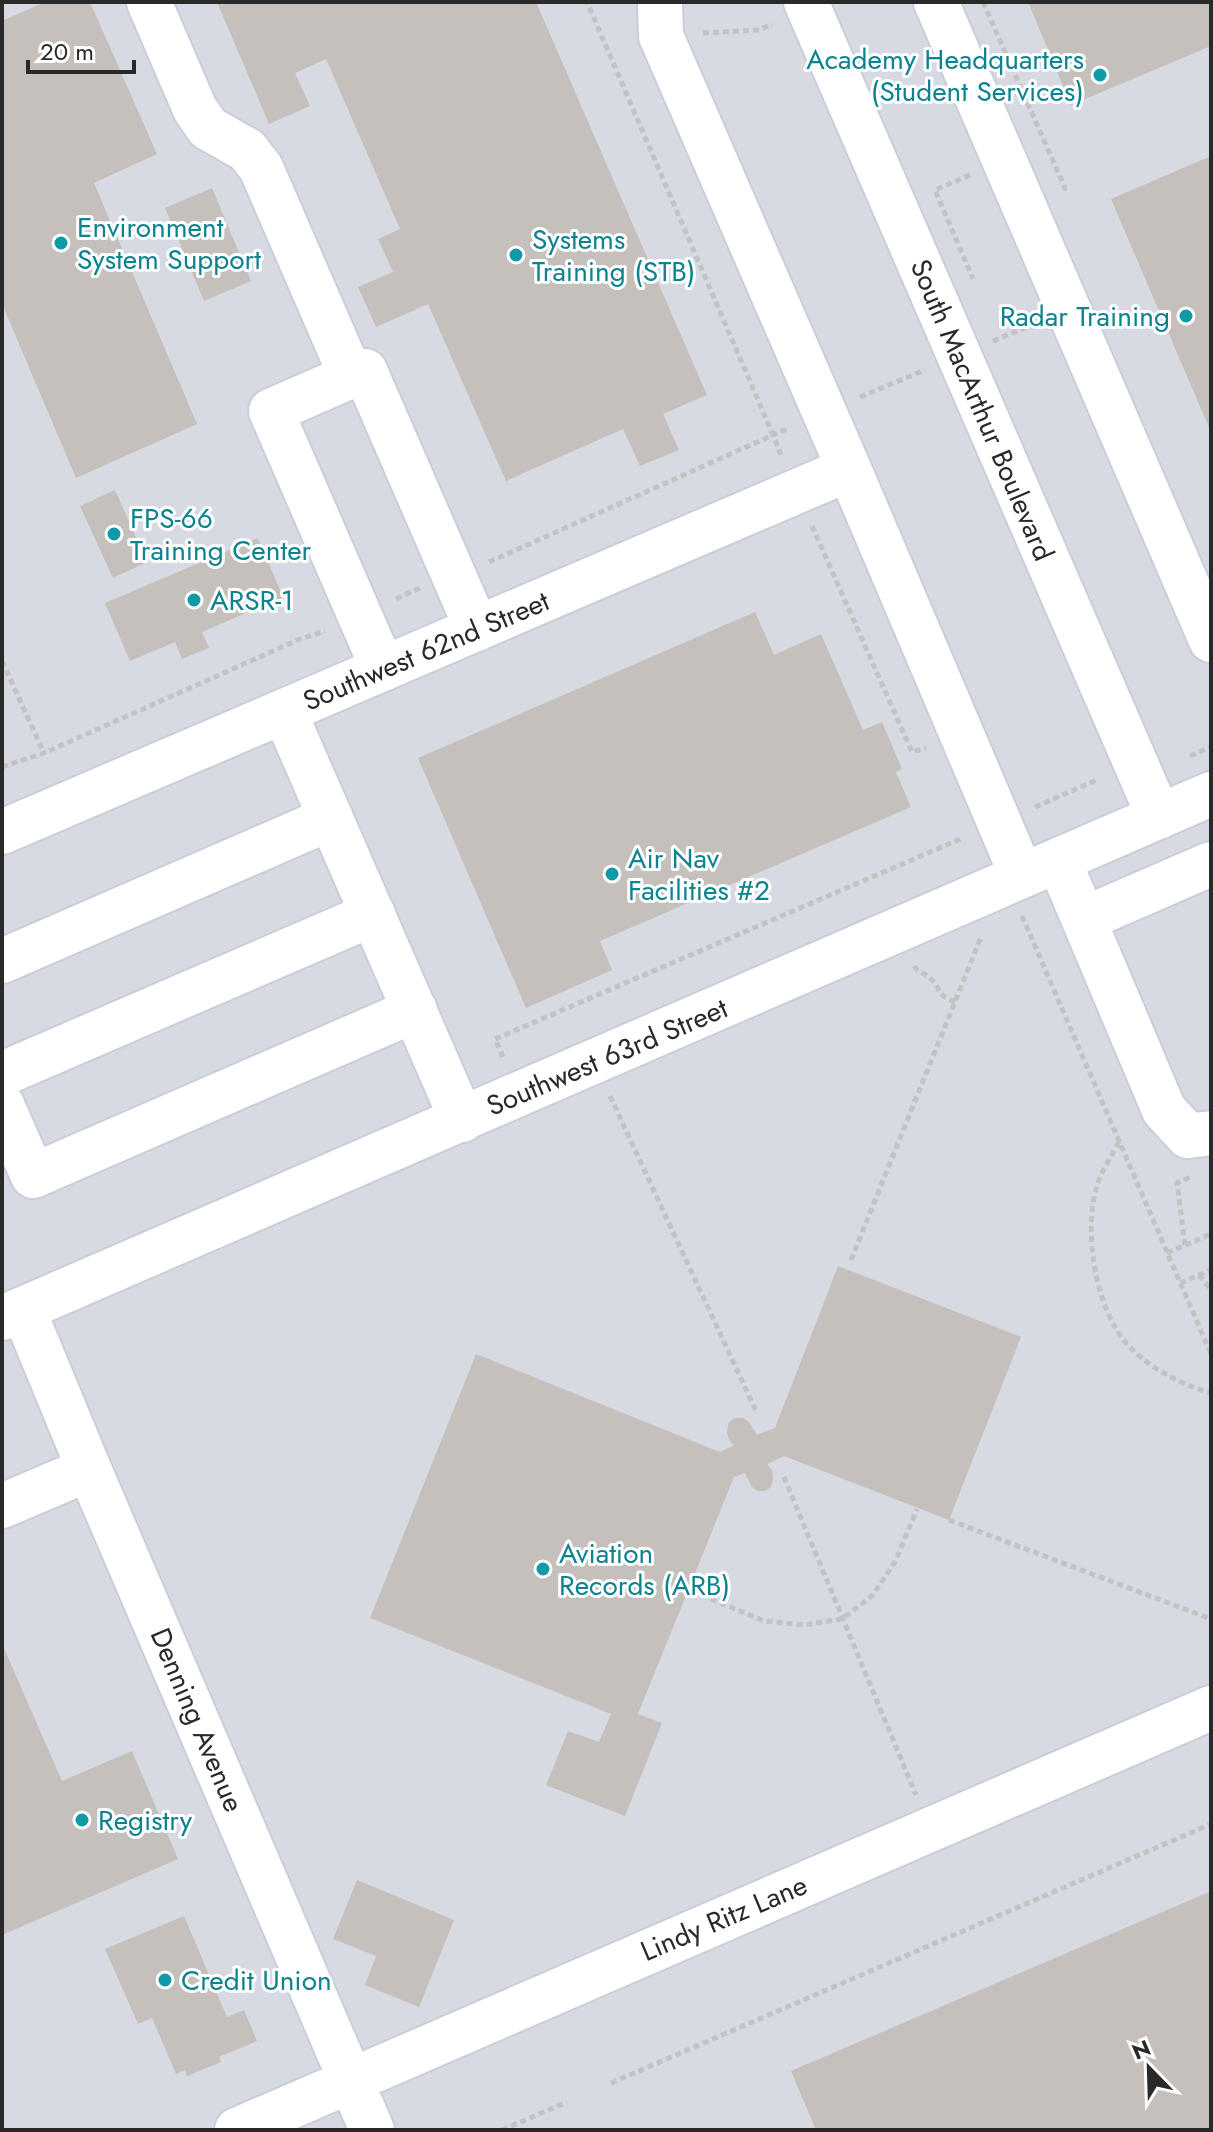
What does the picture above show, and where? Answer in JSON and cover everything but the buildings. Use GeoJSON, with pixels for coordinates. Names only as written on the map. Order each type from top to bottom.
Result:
{"type":"FeatureCollection","features":[{"type":"Feature","properties":{"kind":"street"},"geometry":{"type":"LineString","coordinates":[[149,2],[195,109],[208,128],[247,150],[261,168],[351,376]]}},
{"type":"Feature","properties":{"kind":"street"},"geometry":{"type":"LineString","coordinates":[[936,2],[1211,640]]}},
{"type":"Feature","properties":{"kind":"street","name":"South MacArthur Boulevard"},"geometry":{"type":"LineString","coordinates":[[807,5],[1159,817]]}},
{"type":"Feature","properties":{"kind":"street"},"geometry":{"type":"LineString","coordinates":[[660,11],[849,469],[1040,868],[1084,919],[1164,1110],[1205,1153]]}},
{"type":"Feature","properties":{"kind":"street"},"geometry":{"type":"LineString","coordinates":[[383,669],[271,411],[351,376],[365,371],[477,629]]}},
{"type":"Feature","properties":{"kind":"street","name":"Southwest 62nd Street"},"geometry":{"type":"LineString","coordinates":[[2,832],[849,469]]}},
{"type":"Feature","properties":{"kind":"street"},"geometry":{"type":"LineString","coordinates":[[284,711],[462,1120]]}},
{"type":"Feature","properties":{"kind":"street","name":"Southwest 63rd Street"},"geometry":{"type":"LineString","coordinates":[[13,1314],[1211,794]]}},
{"type":"Feature","properties":{"kind":"street"},"geometry":{"type":"LineString","coordinates":[[2,961],[331,818]]}},
{"type":"Feature","properties":{"kind":"street"},"geometry":{"type":"LineString","coordinates":[[1084,919],[1211,864]]}},
{"type":"Feature","properties":{"kind":"street"},"geometry":{"type":"LineString","coordinates":[[2,1074],[373,914]]}},
{"type":"Feature","properties":{"kind":"street"},"geometry":{"type":"LineString","coordinates":[[2,1105],[33,1176],[415,1010]]}},
{"type":"Feature","properties":{"kind":"street","name":"Denning Avenue"},"geometry":{"type":"LineString","coordinates":[[13,1314],[89,1469],[372,2130]]}},
{"type":"Feature","properties":{"kind":"street"},"geometry":{"type":"LineString","coordinates":[[2,1506],[89,1469]]}},
{"type":"Feature","properties":{"kind":"street","name":"Lindy Ritz Lane"},"geometry":{"type":"LineString","coordinates":[[237,2130],[1211,1708]]}},
{"type":"Feature","properties":{"kind":"path"},"geometry":{"type":"LineString","coordinates":[[587,2],[912,752],[927,747]]}},
{"type":"Feature","properties":{"kind":"path"},"geometry":{"type":"LineString","coordinates":[[609,53],[646,37],[660,11],[759,30],[807,5]]}},
{"type":"Feature","properties":{"kind":"path"},"geometry":{"type":"LineString","coordinates":[[976,285],[935,190],[1004,161]]}},
{"type":"Feature","properties":{"kind":"path"},"geometry":{"type":"LineString","coordinates":[[993,325],[999,339]]}},
{"type":"Feature","properties":{"kind":"path"},"geometry":{"type":"LineString","coordinates":[[2,767],[44,753],[300,639],[341,626],[376,607],[483,564],[773,435]]}},
{"type":"Feature","properties":{"kind":"path"},"geometry":{"type":"LineString","coordinates":[[2,661],[44,753]]}},
{"type":"Feature","properties":{"kind":"path"},"geometry":{"type":"LineString","coordinates":[[851,1260],[984,929]]}},
{"type":"Feature","properties":{"kind":"path"},"geometry":{"type":"LineString","coordinates":[[911,958],[916,971],[931,979],[942,997],[955,1002]]}},
{"type":"Feature","properties":{"kind":"path"},"geometry":{"type":"LineString","coordinates":[[608,1092],[756,1411]]}},
{"type":"Feature","properties":{"kind":"path"},"geometry":{"type":"LineString","coordinates":[[1119,1142],[1097,1184],[1091,1215],[1093,1255],[1104,1301],[1126,1343],[1153,1366],[1192,1388],[1211,1393]]}},
{"type":"Feature","properties":{"kind":"path"},"geometry":{"type":"LineString","coordinates":[[1185,1245],[1177,1183],[1205,1153]]}},
{"type":"Feature","properties":{"kind":"path"},"geometry":{"type":"LineString","coordinates":[[1167,1253],[1211,1234]]}},
{"type":"Feature","properties":{"kind":"path"},"geometry":{"type":"LineString","coordinates":[[1180,1283],[1211,1270]]}},
{"type":"Feature","properties":{"kind":"path"},"geometry":{"type":"LineString","coordinates":[[1199,1275],[1211,1290]]}},
{"type":"Feature","properties":{"kind":"path"},"geometry":{"type":"LineString","coordinates":[[784,1477],[920,1803]]}},
{"type":"Feature","properties":{"kind":"path"},"geometry":{"type":"LineString","coordinates":[[711,1599],[764,1621],[804,1625],[842,1619],[872,1596],[895,1562],[917,1509]]}},
{"type":"Feature","properties":{"kind":"path"},"geometry":{"type":"LineString","coordinates":[[949,1520],[1211,1619]]}},
{"type":"Feature","properties":{"kind":"path"},"geometry":{"type":"LineString","coordinates":[[611,2083],[1211,1824]]}},
{"type":"Feature","properties":{"kind":"path"},"geometry":{"type":"LineString","coordinates":[[502,2130],[567,2102]]}},
{"type":"Feature","properties":{"kind":"shaded area"},"geometry":{"type":"Polygon","coordinates":[[[2,2],[1211,2],[1211,2130],[2,2130],[2,2]]]}},
{"type":"Feature","properties":{"kind":"place","name":"Academy Headquarters (Student Services)"},"geometry":{"type":"Point","coordinates":[1100,75]}},
{"type":"Feature","properties":{"kind":"place","name":"Environment System Support"},"geometry":{"type":"Point","coordinates":[61,243]}},
{"type":"Feature","properties":{"kind":"place","name":"Systems Training (STB)"},"geometry":{"type":"Point","coordinates":[516,255]}},
{"type":"Feature","properties":{"kind":"place","name":"Radar Training"},"geometry":{"type":"Point","coordinates":[1186,316]}},
{"type":"Feature","properties":{"kind":"place","name":"FPS-66 Training Center"},"geometry":{"type":"Point","coordinates":[114,534]}},
{"type":"Feature","properties":{"kind":"place","name":"ARSR-1"},"geometry":{"type":"Point","coordinates":[194,600]}},
{"type":"Feature","properties":{"kind":"place","name":"Air Nav Facilities #2"},"geometry":{"type":"Point","coordinates":[612,874]}},
{"type":"Feature","properties":{"kind":"place","name":"Aviation Records (ARB)"},"geometry":{"type":"Point","coordinates":[543,1569]}},
{"type":"Feature","properties":{"kind":"place","name":"Registry"},"geometry":{"type":"Point","coordinates":[82,1820]}},
{"type":"Feature","properties":{"kind":"place","name":"Credit Union"},"geometry":{"type":"Point","coordinates":[165,1980]}}]}
